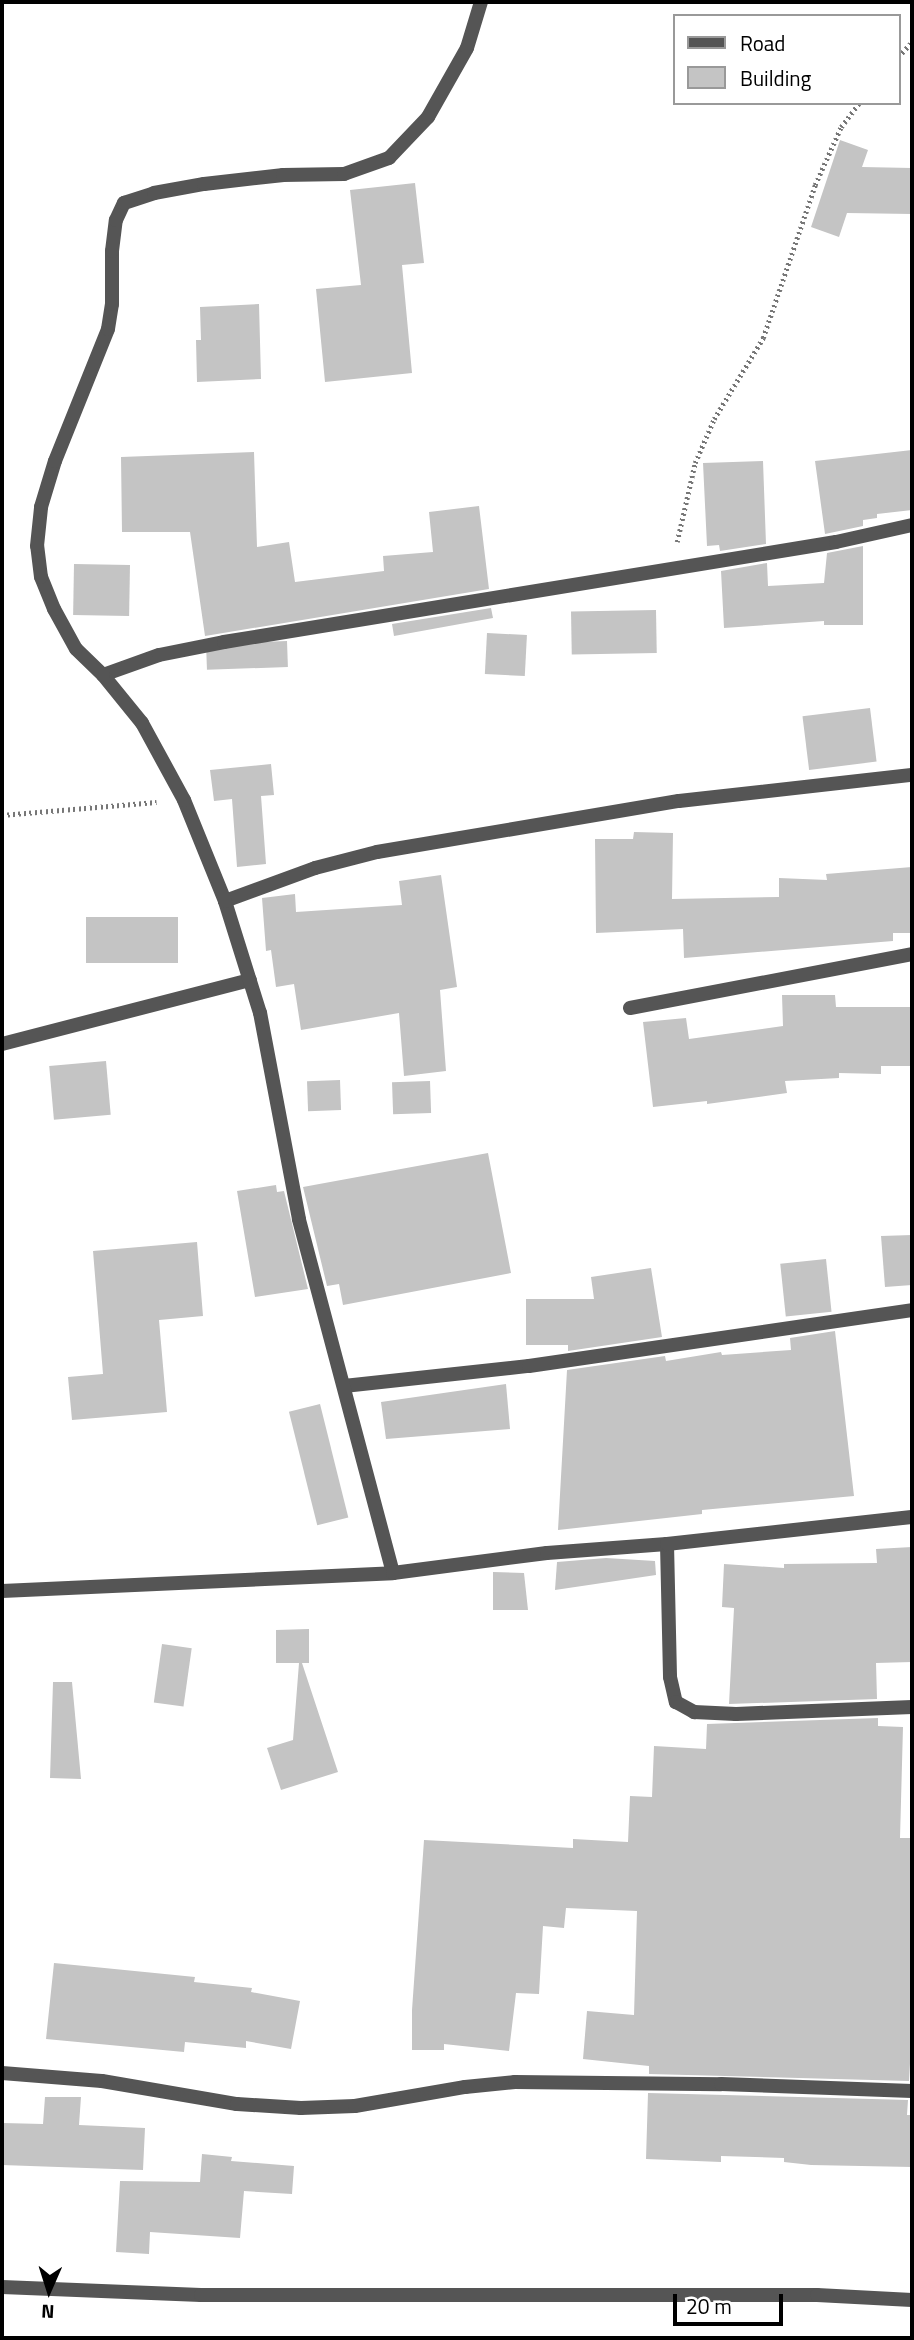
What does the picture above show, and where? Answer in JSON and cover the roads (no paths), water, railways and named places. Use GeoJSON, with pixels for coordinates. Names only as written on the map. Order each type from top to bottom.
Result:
{"type":"FeatureCollection","features":[{"type":"Feature","properties":{"kind":"street"},"geometry":{"type":"LineString","coordinates":[[393,1573],[299,1219],[260,1013],[225,901],[184,800],[142,723],[103,675],[76,649],[54,609],[41,577],[37,546],[41,507],[55,461],[108,329],[112,304],[112,251],[116,220],[124,203],[154,193],[204,184],[283,175],[344,174],[389,158],[428,117],[467,48],[481,2]]}},
{"type":"Feature","properties":{"kind":"street"},"geometry":{"type":"LineString","coordinates":[[103,675],[159,655],[224,642],[836,542],[912,525]]}},
{"type":"Feature","properties":{"kind":"street"},"geometry":{"type":"LineString","coordinates":[[225,901],[315,868],[377,852],[679,801],[912,775]]}},
{"type":"Feature","properties":{"kind":"street"},"geometry":{"type":"LineString","coordinates":[[631,1008],[912,954]]}},
{"type":"Feature","properties":{"kind":"street"},"geometry":{"type":"LineString","coordinates":[[2,1044],[250,980]]}},
{"type":"Feature","properties":{"kind":"street"},"geometry":{"type":"LineString","coordinates":[[344,1386],[529,1366],[912,1310]]}},
{"type":"Feature","properties":{"kind":"street"},"geometry":{"type":"LineString","coordinates":[[2,1591],[393,1573],[547,1553],[667,1544],[912,1517]]}},
{"type":"Feature","properties":{"kind":"street"},"geometry":{"type":"LineString","coordinates":[[667,1544],[669,1666],[676,1702],[694,1712],[736,1714],[912,1707]]}},
{"type":"Feature","properties":{"kind":"street"},"geometry":{"type":"LineString","coordinates":[[2,2073],[103,2081],[237,2104],[301,2108],[355,2106],[465,2087],[515,2082],[722,2084],[912,2091]]}},
{"type":"Feature","properties":{"kind":"street"},"geometry":{"type":"LineString","coordinates":[[2,2287],[201,2295],[817,2295],[912,2300]]}}]}
